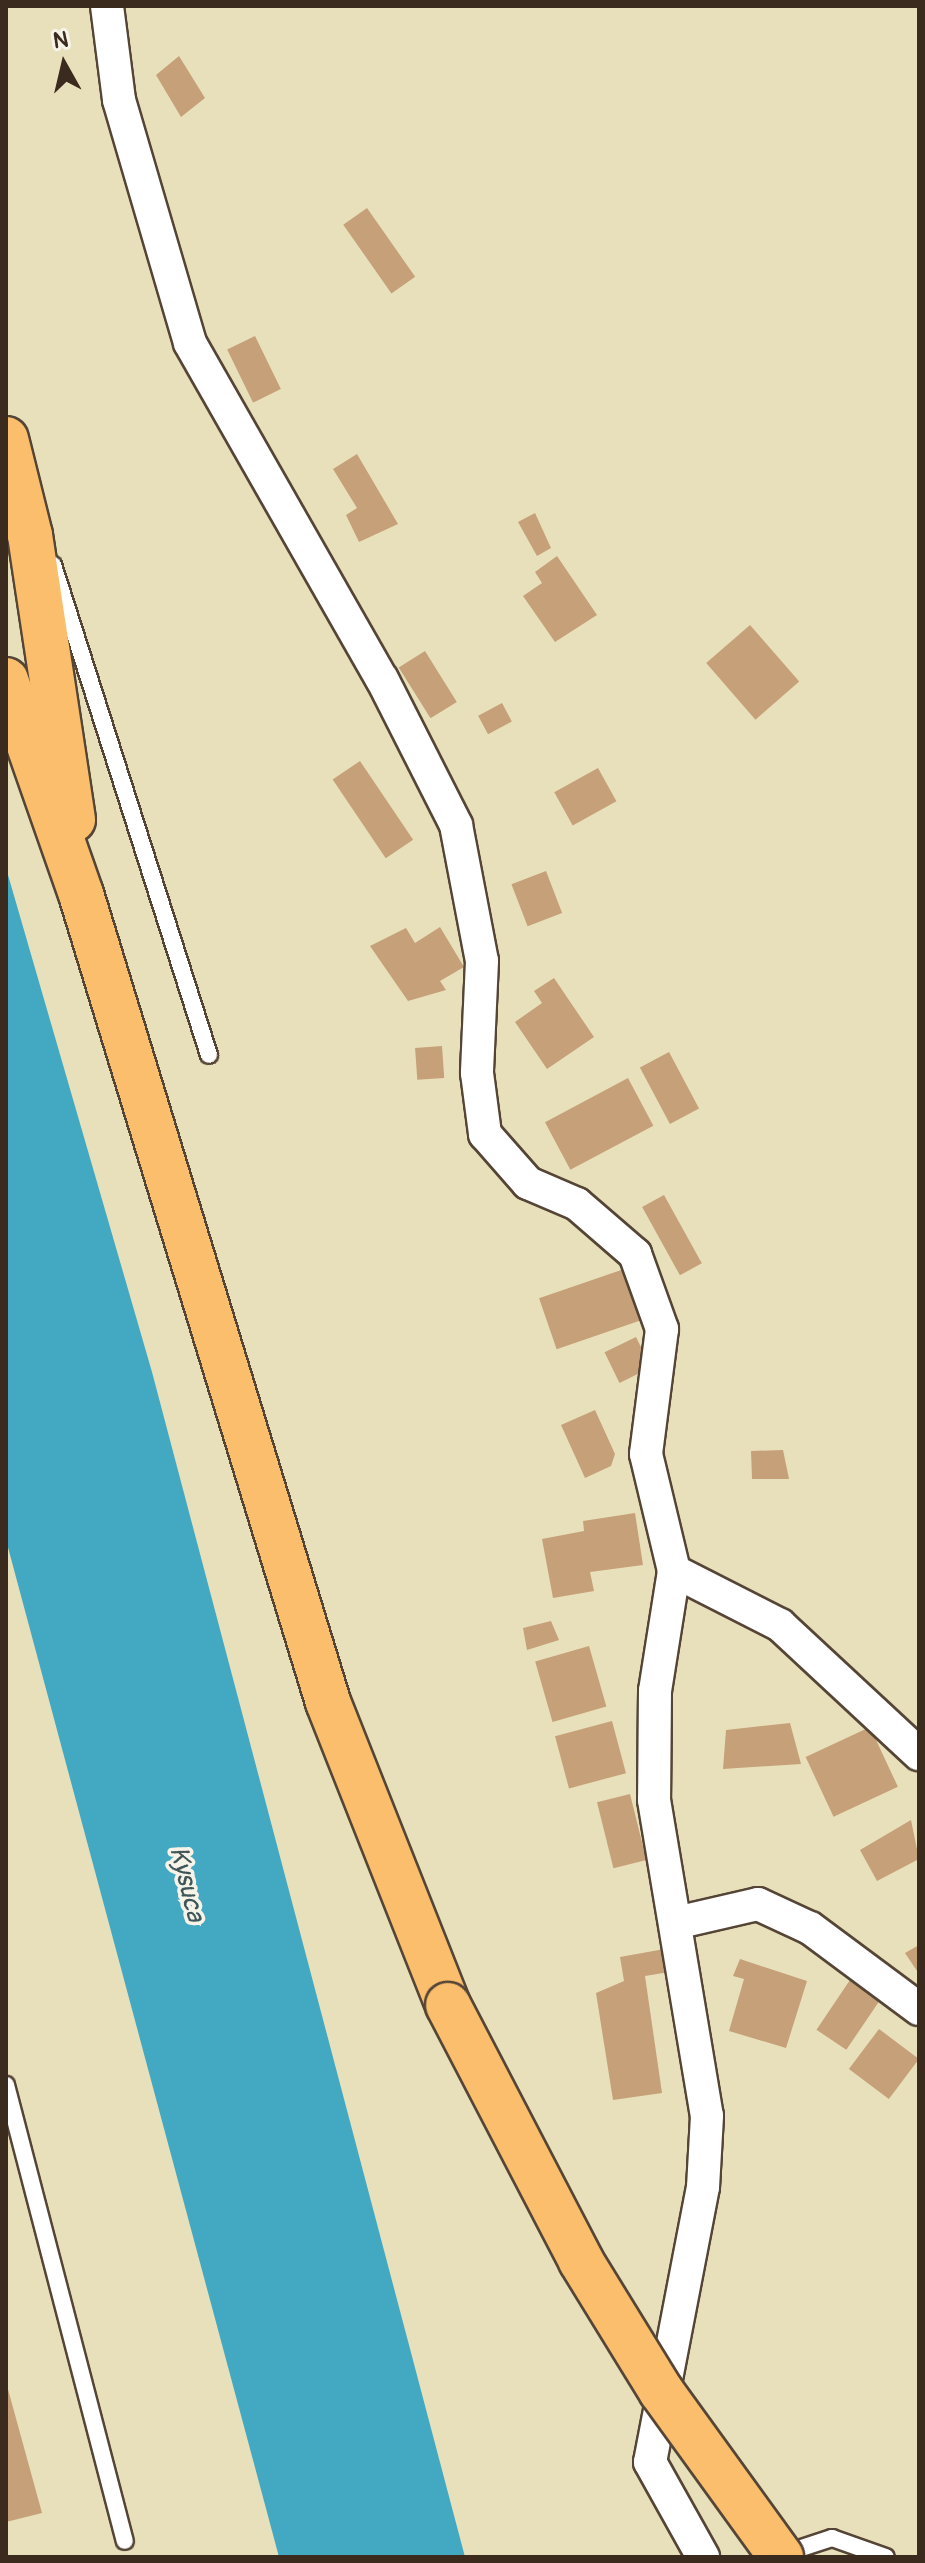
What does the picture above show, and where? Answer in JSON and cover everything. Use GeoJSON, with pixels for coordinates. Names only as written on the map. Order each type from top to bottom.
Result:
{"type":"FeatureCollection","features":[{"type":"Feature","properties":{"kind":"main road"},"geometry":{"type":"LineString","coordinates":[[6,439],[57,693],[81,894]]}},
{"type":"Feature","properties":{"kind":"main road"},"geometry":{"type":"LineString","coordinates":[[6,680],[81,894],[328,1702],[448,2005],[581,2261],[661,2391],[781,2557]]}},
{"type":"Feature","properties":{"kind":"street"},"geometry":{"type":"LineString","coordinates":[[107,6],[119,100],[190,343],[382,679],[456,825],[482,961],[477,1073],[485,1134],[528,1183],[577,1204],[635,1254],[662,1329],[646,1454],[674,1571],[655,1691],[654,1800],[680,1922],[707,2116],[703,2187],[650,2462],[703,2557]]}},
{"type":"Feature","properties":{"kind":"street"},"geometry":{"type":"LineString","coordinates":[[674,1571],[780,1625],[919,1754]]}},
{"type":"Feature","properties":{"kind":"street"},"geometry":{"type":"LineString","coordinates":[[680,1922],[758,1904],[810,1928],[919,2009]]}},
{"type":"Feature","properties":{"kind":"lane"},"geometry":{"type":"LineString","coordinates":[[6,433],[95,683],[209,1055]]}},
{"type":"Feature","properties":{"kind":"lane"},"geometry":{"type":"LineString","coordinates":[[6,2085],[125,2541]]}},
{"type":"Feature","properties":{"kind":"lane"},"geometry":{"type":"LineString","coordinates":[[775,2557],[832,2538],[886,2557]]}},
{"type":"Feature","properties":{"kind":"water","name":"Kysuca"},"geometry":{"type":"Polygon","coordinates":[[[6,868],[152,1372],[465,2557],[279,2557],[6,1540],[6,868]]]}},
{"type":"Feature","properties":{"kind":"building"},"geometry":{"type":"Polygon","coordinates":[[[179,56],[205,98],[181,117],[156,75],[179,56]]]}},
{"type":"Feature","properties":{"kind":"building"},"geometry":{"type":"Polygon","coordinates":[[[367,208],[415,277],[391,293],[343,225],[367,208]]]}},
{"type":"Feature","properties":{"kind":"building"},"geometry":{"type":"Polygon","coordinates":[[[255,336],[281,389],[253,403],[227,350],[255,336]]]}},
{"type":"Feature","properties":{"kind":"building"},"geometry":{"type":"Polygon","coordinates":[[[357,454],[398,524],[359,542],[346,515],[357,508],[333,469],[357,454]]]}},
{"type":"Feature","properties":{"kind":"building"},"geometry":{"type":"Polygon","coordinates":[[[535,513],[551,548],[537,556],[518,522],[535,513]]]}},
{"type":"Feature","properties":{"kind":"building"},"geometry":{"type":"Polygon","coordinates":[[[557,556],[597,615],[555,642],[523,596],[542,583],[535,572],[557,556]]]}},
{"type":"Feature","properties":{"kind":"building"},"geometry":{"type":"Polygon","coordinates":[[[750,625],[799,682],[755,720],[706,663],[750,625]]]}},
{"type":"Feature","properties":{"kind":"building"},"geometry":{"type":"Polygon","coordinates":[[[425,651],[457,702],[431,718],[399,667],[425,651]]]}},
{"type":"Feature","properties":{"kind":"building"},"geometry":{"type":"Polygon","coordinates":[[[502,703],[512,722],[488,734],[478,716],[502,703]]]}},
{"type":"Feature","properties":{"kind":"building"},"geometry":{"type":"Polygon","coordinates":[[[360,761],[413,840],[386,858],[333,779],[360,761]]]}},
{"type":"Feature","properties":{"kind":"building"},"geometry":{"type":"Polygon","coordinates":[[[598,768],[616,801],[573,825],[554,792],[598,768]]]}},
{"type":"Feature","properties":{"kind":"building"},"geometry":{"type":"Polygon","coordinates":[[[546,871],[562,913],[528,926],[511,884],[546,871]]]}},
{"type":"Feature","properties":{"kind":"building"},"geometry":{"type":"Polygon","coordinates":[[[440,927],[464,967],[440,981],[446,990],[408,1001],[370,946],[406,928],[415,943],[440,927]]]}},
{"type":"Feature","properties":{"kind":"building"},"geometry":{"type":"Polygon","coordinates":[[[554,978],[594,1037],[547,1069],[515,1022],[542,1003],[534,991],[554,978]]]}},
{"type":"Feature","properties":{"kind":"building"},"geometry":{"type":"Polygon","coordinates":[[[442,1046],[444,1078],[417,1080],[415,1048],[442,1046]]]}},
{"type":"Feature","properties":{"kind":"building"},"geometry":{"type":"Polygon","coordinates":[[[669,1052],[699,1109],[670,1124],[640,1067],[669,1052]]]}},
{"type":"Feature","properties":{"kind":"building"},"geometry":{"type":"Polygon","coordinates":[[[628,1078],[653,1126],[570,1170],[545,1122],[628,1078]]]}},
{"type":"Feature","properties":{"kind":"building"},"geometry":{"type":"Polygon","coordinates":[[[664,1195],[702,1263],[680,1275],[642,1207],[664,1195]]]}},
{"type":"Feature","properties":{"kind":"building"},"geometry":{"type":"Polygon","coordinates":[[[627,1268],[645,1319],[557,1349],[539,1298],[627,1268]]]}},
{"type":"Feature","properties":{"kind":"building"},"geometry":{"type":"Polygon","coordinates":[[[636,1337],[651,1368],[619,1383],[605,1352],[636,1337]]]}},
{"type":"Feature","properties":{"kind":"building"},"geometry":{"type":"Polygon","coordinates":[[[595,1410],[615,1454],[611,1466],[585,1478],[561,1425],[595,1410]]]}},
{"type":"Feature","properties":{"kind":"building"},"geometry":{"type":"Polygon","coordinates":[[[783,1450],[789,1479],[752,1479],[751,1451],[783,1450]]]}},
{"type":"Feature","properties":{"kind":"building"},"geometry":{"type":"Polygon","coordinates":[[[635,1513],[643,1565],[590,1572],[594,1591],[553,1598],[542,1539],[584,1531],[583,1521],[635,1513]]]}},
{"type":"Feature","properties":{"kind":"building"},"geometry":{"type":"Polygon","coordinates":[[[551,1621],[559,1640],[527,1650],[523,1628],[551,1621]]]}},
{"type":"Feature","properties":{"kind":"building"},"geometry":{"type":"Polygon","coordinates":[[[589,1646],[606,1707],[553,1722],[535,1661],[589,1646]]]}},
{"type":"Feature","properties":{"kind":"building"},"geometry":{"type":"Polygon","coordinates":[[[612,1721],[626,1773],[569,1788],[555,1736],[612,1721]]]}},
{"type":"Feature","properties":{"kind":"building"},"geometry":{"type":"Polygon","coordinates":[[[790,1723],[801,1764],[723,1769],[726,1730],[790,1723]]]}},
{"type":"Feature","properties":{"kind":"building"},"geometry":{"type":"Polygon","coordinates":[[[870,1727],[898,1787],[834,1817],[806,1757],[870,1727]]]}},
{"type":"Feature","properties":{"kind":"building"},"geometry":{"type":"Polygon","coordinates":[[[630,1794],[646,1860],[613,1868],[597,1802],[630,1794]]]}},
{"type":"Feature","properties":{"kind":"building"},"geometry":{"type":"Polygon","coordinates":[[[911,1820],[919,1859],[877,1881],[860,1850],[911,1820]]]}},
{"type":"Feature","properties":{"kind":"building"},"geometry":{"type":"Polygon","coordinates":[[[919,1945],[919,1974],[905,1953],[919,1945]]]}},
{"type":"Feature","properties":{"kind":"building"},"geometry":{"type":"Polygon","coordinates":[[[670,1948],[675,1971],[645,1976],[662,2093],[613,2100],[596,1993],[624,1981],[620,1957],[670,1948]]]}},
{"type":"Feature","properties":{"kind":"building"},"geometry":{"type":"Polygon","coordinates":[[[740,1959],[807,1981],[786,2048],[729,2031],[744,1979],[733,1976],[740,1959]]]}},
{"type":"Feature","properties":{"kind":"building"},"geometry":{"type":"Polygon","coordinates":[[[850,1980],[880,2000],[846,2050],[816,2030],[850,1980]]]}},
{"type":"Feature","properties":{"kind":"building"},"geometry":{"type":"Polygon","coordinates":[[[879,2029],[919,2059],[889,2099],[849,2069],[879,2029]]]}},
{"type":"Feature","properties":{"kind":"building"},"geometry":{"type":"Polygon","coordinates":[[[6,2382],[42,2513],[6,2522],[6,2382]]]}}]}
